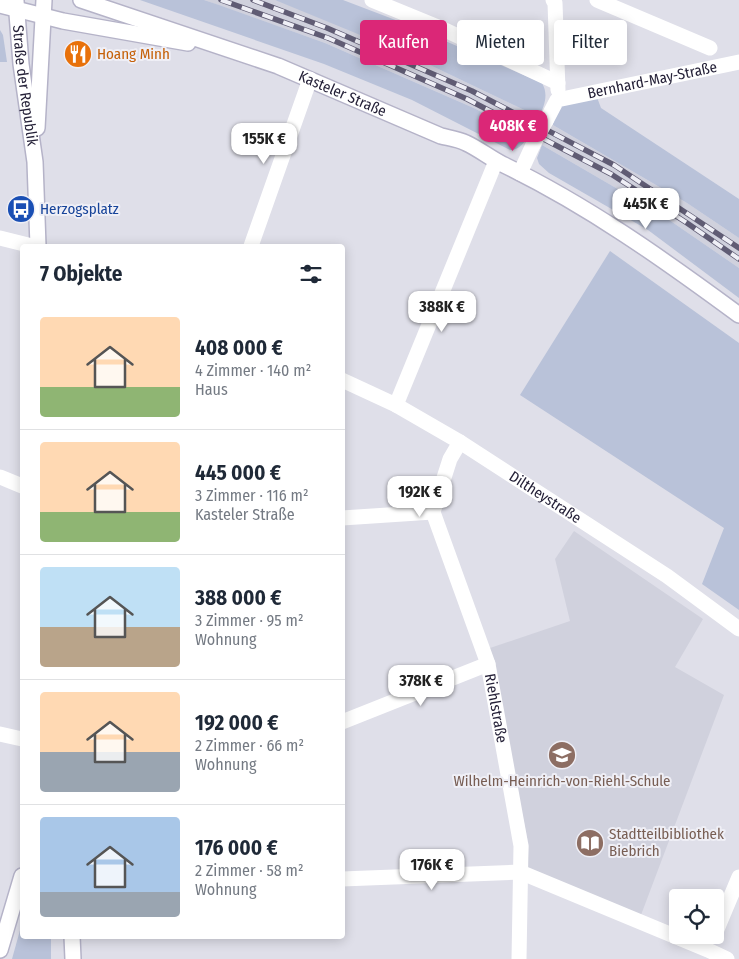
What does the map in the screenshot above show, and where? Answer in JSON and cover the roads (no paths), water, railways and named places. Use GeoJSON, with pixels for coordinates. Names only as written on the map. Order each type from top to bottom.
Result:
{"type":"FeatureCollection","features":[{"type":"Feature","properties":{"kind":"street","name":"Straße der Republik"},"geometry":{"type":"LineString","coordinates":[[38,244],[35,162],[44,0]]}},
{"type":"Feature","properties":{"kind":"street","name":"Kasteler Straße"},"geometry":{"type":"LineString","coordinates":[[81,0],[310,78],[441,136],[465,142],[569,200],[634,240],[739,315]]}},
{"type":"Feature","properties":{"kind":"street"},"geometry":{"type":"LineString","coordinates":[[372,0],[446,30],[558,83]]}},
{"type":"Feature","properties":{"kind":"street"},"geometry":{"type":"LineString","coordinates":[[597,0],[710,48]]}},
{"type":"Feature","properties":{"kind":"street"},"geometry":{"type":"LineString","coordinates":[[520,172],[557,100],[556,1]]}},
{"type":"Feature","properties":{"kind":"street","name":"Straße der Republik"},"geometry":{"type":"LineString","coordinates":[[16,4],[21,64],[35,162]]}},
{"type":"Feature","properties":{"kind":"street","name":"Kasteler Straße"},"geometry":{"type":"LineString","coordinates":[[0,6],[16,4],[43,16],[243,54]]}},
{"type":"Feature","properties":{"kind":"street","name":"Bernhard-May-Straße"},"geometry":{"type":"LineString","coordinates":[[557,100],[739,62]]}},
{"type":"Feature","properties":{"kind":"street"},"geometry":{"type":"LineString","coordinates":[[252,244],[310,78]]}},
{"type":"Feature","properties":{"kind":"street"},"geometry":{"type":"LineString","coordinates":[[396,405],[493,159]]}},
{"type":"Feature","properties":{"kind":"street"},"geometry":{"type":"LineString","coordinates":[[0,238],[24,244]]}},
{"type":"Feature","properties":{"kind":"street","name":"Diltheystraße"},"geometry":{"type":"LineString","coordinates":[[345,381],[396,405],[460,442],[667,576],[739,629]]}},
{"type":"Feature","properties":{"kind":"street"},"geometry":{"type":"LineString","coordinates":[[345,518],[433,512],[450,459],[460,442]]}},
{"type":"Feature","properties":{"kind":"street"},"geometry":{"type":"LineString","coordinates":[[0,477],[20,485]]}},
{"type":"Feature","properties":{"kind":"street","name":"Riehlstraße"},"geometry":{"type":"LineString","coordinates":[[433,512],[488,664],[521,846],[519,959]]}},
{"type":"Feature","properties":{"kind":"street"},"geometry":{"type":"LineString","coordinates":[[345,721],[488,664]]}},
{"type":"Feature","properties":{"kind":"street"},"geometry":{"type":"LineString","coordinates":[[0,734],[20,739]]}},
{"type":"Feature","properties":{"kind":"street"},"geometry":{"type":"LineString","coordinates":[[345,879],[520,872],[727,959]]}},
{"type":"Feature","properties":{"kind":"street"},"geometry":{"type":"LineString","coordinates":[[724,913],[739,877]]}},
{"type":"Feature","properties":{"kind":"street"},"geometry":{"type":"LineString","coordinates":[[0,950],[20,885]]}},
{"type":"Feature","properties":{"kind":"street"},"geometry":{"type":"LineString","coordinates":[[72,939],[73,959]]}},
{"type":"Feature","properties":{"kind":"street"},"geometry":{"type":"LineString","coordinates":[[708,950],[711,944]]}},
{"type":"Feature","properties":{"kind":"railway"},"geometry":{"type":"LineString","coordinates":[[221,0],[328,38],[467,99],[611,174],[739,259]]}},
{"type":"Feature","properties":{"kind":"railway"},"geometry":{"type":"LineString","coordinates":[[253,0],[327,28],[472,91],[614,165],[739,248]]}},
{"type":"Feature","properties":{"kind":"place","name":"Hoang Minh"},"geometry":{"type":"Point","coordinates":[78,54]}},
{"type":"Feature","properties":{"kind":"place","name":"Herzogsplatz"},"geometry":{"type":"Point","coordinates":[21,209]}},
{"type":"Feature","properties":{"kind":"place","name":"Wilhelm-Heinrich-von-Riehl-Schule"},"geometry":{"type":"Point","coordinates":[562,755]}},
{"type":"Feature","properties":{"kind":"place","name":"Stadtteilbibliothek Biebrich"},"geometry":{"type":"Point","coordinates":[590,843]}}]}
